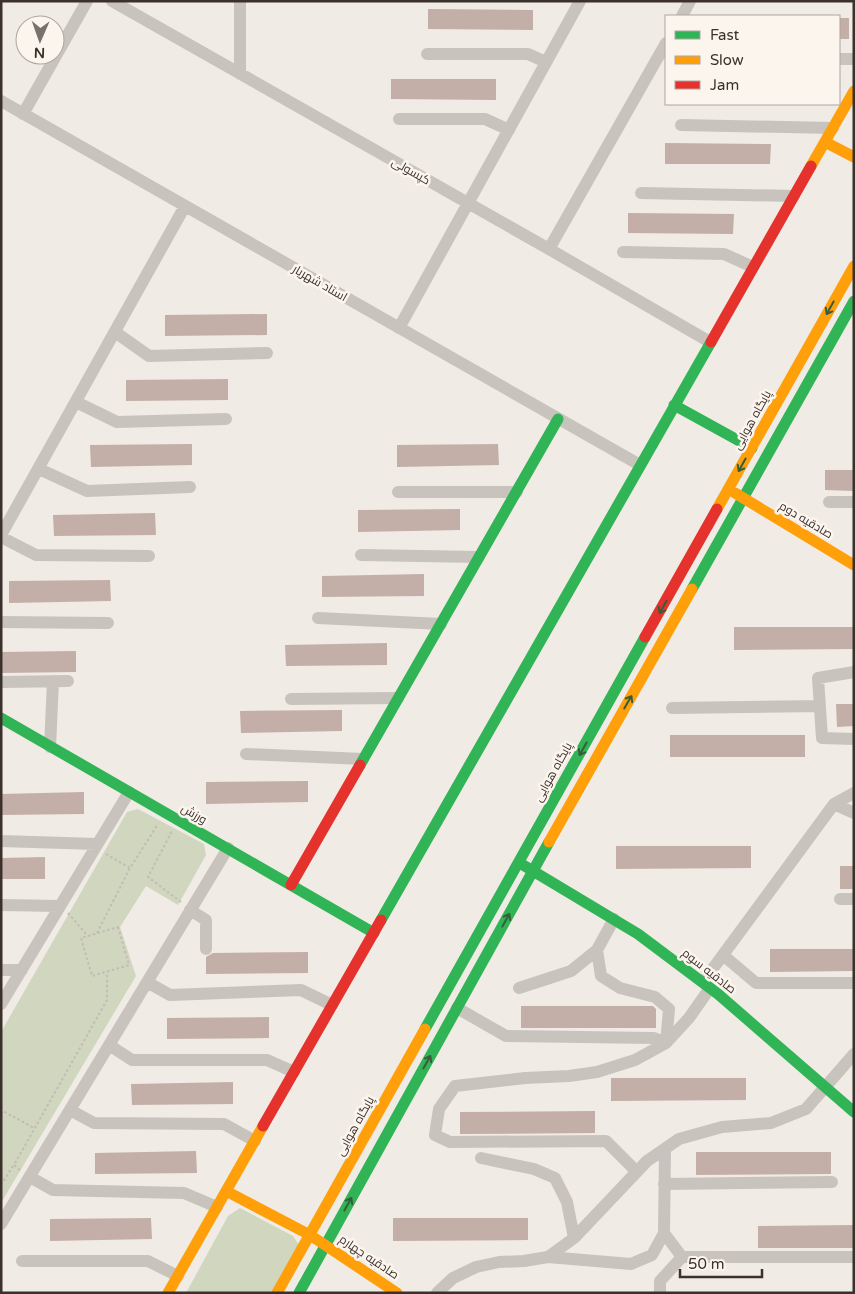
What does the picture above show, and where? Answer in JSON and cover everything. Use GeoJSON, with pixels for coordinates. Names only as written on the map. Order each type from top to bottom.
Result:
{"type":"FeatureCollection","features":[{"type":"Feature","properties":{"kind":"street"},"geometry":{"type":"LineString","coordinates":[[23,114],[87,1]]}},
{"type":"Feature","properties":{"kind":"street","name":"کپسولی"},"geometry":{"type":"LineString","coordinates":[[112,1],[710,342]]}},
{"type":"Feature","properties":{"kind":"street"},"geometry":{"type":"LineString","coordinates":[[240,1],[240,74]]}},
{"type":"Feature","properties":{"kind":"street"},"geometry":{"type":"LineString","coordinates":[[399,328],[580,1]]}},
{"type":"Feature","properties":{"kind":"street"},"geometry":{"type":"LineString","coordinates":[[683,15],[690,1]]}},
{"type":"Feature","properties":{"kind":"street"},"geometry":{"type":"LineString","coordinates":[[549,249],[665,46]]}},
{"type":"Feature","properties":{"kind":"street"},"geometry":{"type":"LineString","coordinates":[[427,54],[528,54],[546,62]]}},
{"type":"Feature","properties":{"kind":"street"},"geometry":{"type":"LineString","coordinates":[[840,59],[854,60]]}},
{"type":"Feature","properties":{"kind":"street"},"geometry":{"type":"LineString","coordinates":[[168,1293],[854,91]]}},
{"type":"Feature","properties":{"kind":"street","name":"استاد شهریار"},"geometry":{"type":"LineString","coordinates":[[1,101],[640,465]]}},
{"type":"Feature","properties":{"kind":"street"},"geometry":{"type":"LineString","coordinates":[[398,119],[485,119],[509,130]]}},
{"type":"Feature","properties":{"kind":"street"},"geometry":{"type":"LineString","coordinates":[[682,125],[833,128]]}},
{"type":"Feature","properties":{"kind":"street"},"geometry":{"type":"LineString","coordinates":[[825,142],[854,157]]}},
{"type":"Feature","properties":{"kind":"street"},"geometry":{"type":"LineString","coordinates":[[641,193],[794,196]]}},
{"type":"Feature","properties":{"kind":"street"},"geometry":{"type":"LineString","coordinates":[[149,556],[36,555],[1,536],[185,206]]}},
{"type":"Feature","properties":{"kind":"street"},"geometry":{"type":"LineString","coordinates":[[623,252],[724,254],[753,267]]}},
{"type":"Feature","properties":{"kind":"street","name":"پایگاه هوایی"},"geometry":{"type":"LineString","coordinates":[[277,1293],[854,266]]}},
{"type":"Feature","properties":{"kind":"street"},"geometry":{"type":"LineString","coordinates":[[299,1293],[533,870],[854,301]]}},
{"type":"Feature","properties":{"kind":"street"},"geometry":{"type":"LineString","coordinates":[[115,332],[149,356],[267,353]]}},
{"type":"Feature","properties":{"kind":"street"},"geometry":{"type":"LineString","coordinates":[[76,402],[117,422],[226,419]]}},
{"type":"Feature","properties":{"kind":"street"},"geometry":{"type":"LineString","coordinates":[[674,404],[752,448]]}},
{"type":"Feature","properties":{"kind":"street"},"geometry":{"type":"LineString","coordinates":[[291,885],[558,419]]}},
{"type":"Feature","properties":{"kind":"street"},"geometry":{"type":"LineString","coordinates":[[39,468],[87,491],[190,487]]}},
{"type":"Feature","properties":{"kind":"street","name":"صادقیه دوم"},"geometry":{"type":"LineString","coordinates":[[729,489],[854,565]]}},
{"type":"Feature","properties":{"kind":"street"},"geometry":{"type":"LineString","coordinates":[[398,492],[517,492]]}},
{"type":"Feature","properties":{"kind":"street"},"geometry":{"type":"LineString","coordinates":[[829,502],[854,502]]}},
{"type":"Feature","properties":{"kind":"street"},"geometry":{"type":"LineString","coordinates":[[361,555],[479,557]]}},
{"type":"Feature","properties":{"kind":"street"},"geometry":{"type":"LineString","coordinates":[[318,618],[441,624]]}},
{"type":"Feature","properties":{"kind":"street"},"geometry":{"type":"LineString","coordinates":[[1,622],[108,623]]}},
{"type":"Feature","properties":{"kind":"street"},"geometry":{"type":"LineString","coordinates":[[854,672],[818,678],[822,738],[854,739]]}},
{"type":"Feature","properties":{"kind":"street"},"geometry":{"type":"LineString","coordinates":[[50,746],[53,681]]}},
{"type":"Feature","properties":{"kind":"street"},"geometry":{"type":"LineString","coordinates":[[1,682],[68,681]]}},
{"type":"Feature","properties":{"kind":"street"},"geometry":{"type":"LineString","coordinates":[[291,699],[398,698]]}},
{"type":"Feature","properties":{"kind":"street"},"geometry":{"type":"LineString","coordinates":[[672,708],[820,706]]}},
{"type":"Feature","properties":{"kind":"street","name":"ورزش"},"geometry":{"type":"LineString","coordinates":[[1,718],[374,932]]}},
{"type":"Feature","properties":{"kind":"street"},"geometry":{"type":"LineString","coordinates":[[246,754],[363,760]]}},
{"type":"Feature","properties":{"kind":"street"},"geometry":{"type":"LineString","coordinates":[[1,1004],[129,792]]}},
{"type":"Feature","properties":{"kind":"street"},"geometry":{"type":"LineString","coordinates":[[637,1172],[606,1141],[450,1142],[435,1135],[438,1109],[455,1086],[597,1072],[635,1060],[666,1043],[689,1018],[723,956],[834,804],[854,793]]}},
{"type":"Feature","properties":{"kind":"street"},"geometry":{"type":"LineString","coordinates":[[834,804],[854,813]]}},
{"type":"Feature","properties":{"kind":"street"},"geometry":{"type":"LineString","coordinates":[[1,841],[96,845]]}},
{"type":"Feature","properties":{"kind":"street"},"geometry":{"type":"LineString","coordinates":[[1,1224],[228,848]]}},
{"type":"Feature","properties":{"kind":"street","name":"صادقیه سوم"},"geometry":{"type":"LineString","coordinates":[[519,862],[638,934],[706,985],[854,1112]]}},
{"type":"Feature","properties":{"kind":"street"},"geometry":{"type":"LineString","coordinates":[[840,899],[854,899]]}},
{"type":"Feature","properties":{"kind":"street"},"geometry":{"type":"LineString","coordinates":[[1,905],[60,906]]}},
{"type":"Feature","properties":{"kind":"street"},"geometry":{"type":"LineString","coordinates":[[190,910],[206,920],[206,949]]}},
{"type":"Feature","properties":{"kind":"street"},"geometry":{"type":"LineString","coordinates":[[519,988],[571,971],[597,950],[614,919]]}},
{"type":"Feature","properties":{"kind":"street"},"geometry":{"type":"LineString","coordinates":[[597,950],[602,976],[620,988],[655,997],[668,1008],[666,1043]]}},
{"type":"Feature","properties":{"kind":"street"},"geometry":{"type":"LineString","coordinates":[[723,956],[756,983],[854,983]]}},
{"type":"Feature","properties":{"kind":"street"},"geometry":{"type":"LineString","coordinates":[[1,970],[22,970]]}},
{"type":"Feature","properties":{"kind":"street"},"geometry":{"type":"LineString","coordinates":[[147,982],[170,995],[301,990],[332,1005]]}},
{"type":"Feature","properties":{"kind":"street"},"geometry":{"type":"LineString","coordinates":[[457,1008],[506,1036],[654,1038],[666,1043]]}},
{"type":"Feature","properties":{"kind":"street"},"geometry":{"type":"LineString","coordinates":[[109,1045],[132,1060],[267,1060],[294,1072]]}},
{"type":"Feature","properties":{"kind":"street"},"geometry":{"type":"LineString","coordinates":[[548,1257],[574,1238],[647,1162],[679,1139],[722,1127],[771,1123],[806,1109],[854,1054]]}},
{"type":"Feature","properties":{"kind":"street"},"geometry":{"type":"LineString","coordinates":[[70,1110],[94,1123],[224,1124],[255,1141]]}},
{"type":"Feature","properties":{"kind":"street"},"geometry":{"type":"LineString","coordinates":[[437,1293],[453,1278],[476,1267],[499,1262],[524,1261],[548,1257],[631,1264],[652,1255],[664,1233],[665,1149]]}},
{"type":"Feature","properties":{"kind":"street"},"geometry":{"type":"LineString","coordinates":[[481,1158],[534,1169],[555,1178],[567,1202],[574,1238]]}},
{"type":"Feature","properties":{"kind":"street"},"geometry":{"type":"LineString","coordinates":[[30,1177],[53,1190],[184,1192],[217,1207]]}},
{"type":"Feature","properties":{"kind":"street"},"geometry":{"type":"LineString","coordinates":[[664,1184],[832,1182]]}},
{"type":"Feature","properties":{"kind":"street","name":"صادقیه چهارم"},"geometry":{"type":"LineString","coordinates":[[226,1191],[310,1234],[397,1293]]}},
{"type":"Feature","properties":{"kind":"street"},"geometry":{"type":"LineString","coordinates":[[664,1233],[682,1257]]}},
{"type":"Feature","properties":{"kind":"street"},"geometry":{"type":"LineString","coordinates":[[660,1293],[660,1281],[682,1257],[854,1257]]}},
{"type":"Feature","properties":{"kind":"street"},"geometry":{"type":"LineString","coordinates":[[22,1261],[148,1261],[178,1276]]}},
{"type":"Feature","properties":{"kind":"path"},"geometry":{"type":"LineString","coordinates":[[98,933],[130,868],[158,824]]}},
{"type":"Feature","properties":{"kind":"path"},"geometry":{"type":"LineString","coordinates":[[165,828],[171,832],[148,877],[190,910]]}},
{"type":"Feature","properties":{"kind":"path"},"geometry":{"type":"LineString","coordinates":[[96,845],[130,868]]}},
{"type":"Feature","properties":{"kind":"path"},"geometry":{"type":"LineString","coordinates":[[60,906],[79,924],[88,936]]}},
{"type":"Feature","properties":{"kind":"path"},"geometry":{"type":"LineString","coordinates":[[118,927],[129,965],[92,976],[81,938],[98,933],[118,927]]}},
{"type":"Feature","properties":{"kind":"path"},"geometry":{"type":"LineString","coordinates":[[1,1185],[106,1000],[107,972]]}},
{"type":"Feature","properties":{"kind":"path"},"geometry":{"type":"LineString","coordinates":[[1,1114],[3,1111],[34,1128]]}},
{"type":"Feature","properties":{"kind":"path"},"geometry":{"type":"LineString","coordinates":[[14,1165],[30,1177]]}},
{"type":"Feature","properties":{"kind":"green space"},"geometry":{"type":"Polygon","coordinates":[[[138,809],[204,844],[206,855],[178,905],[146,886],[120,927],[136,976],[1,1203],[1,1032],[127,812],[138,809]]]}},
{"type":"Feature","properties":{"kind":"green space"},"geometry":{"type":"Polygon","coordinates":[[[240,1208],[293,1236],[299,1245],[272,1293],[186,1293],[228,1216],[240,1208]]]}},
{"type":"Feature","properties":{"kind":"building"},"geometry":{"type":"Polygon","coordinates":[[[428,9],[533,10],[533,30],[428,29],[428,9]]]}},
{"type":"Feature","properties":{"kind":"building"},"geometry":{"type":"Polygon","coordinates":[[[840,18],[849,18],[849,39],[840,39],[840,18]]]}},
{"type":"Feature","properties":{"kind":"building"},"geometry":{"type":"Polygon","coordinates":[[[391,79],[496,79],[496,100],[391,99],[391,79]]]}},
{"type":"Feature","properties":{"kind":"building"},"geometry":{"type":"Polygon","coordinates":[[[665,143],[771,144],[770,164],[665,164],[665,143]]]}},
{"type":"Feature","properties":{"kind":"building"},"geometry":{"type":"Polygon","coordinates":[[[628,213],[734,214],[733,234],[628,233],[628,213]]]}},
{"type":"Feature","properties":{"kind":"building"},"geometry":{"type":"Polygon","coordinates":[[[267,314],[267,335],[165,336],[165,315],[267,314]]]}},
{"type":"Feature","properties":{"kind":"building"},"geometry":{"type":"Polygon","coordinates":[[[228,379],[228,400],[126,401],[126,380],[228,379]]]}},
{"type":"Feature","properties":{"kind":"building"},"geometry":{"type":"Polygon","coordinates":[[[192,444],[192,465],[91,467],[90,445],[192,444]]]}},
{"type":"Feature","properties":{"kind":"building"},"geometry":{"type":"Polygon","coordinates":[[[498,444],[499,465],[397,467],[397,445],[498,444]]]}},
{"type":"Feature","properties":{"kind":"building"},"geometry":{"type":"Polygon","coordinates":[[[825,470],[854,470],[854,491],[825,490],[825,470]]]}},
{"type":"Feature","properties":{"kind":"building"},"geometry":{"type":"Polygon","coordinates":[[[460,509],[460,530],[358,532],[358,510],[460,509]]]}},
{"type":"Feature","properties":{"kind":"building"},"geometry":{"type":"Polygon","coordinates":[[[155,513],[156,535],[54,536],[53,515],[155,513]]]}},
{"type":"Feature","properties":{"kind":"building"},"geometry":{"type":"Polygon","coordinates":[[[424,574],[424,596],[322,597],[322,576],[424,574]]]}},
{"type":"Feature","properties":{"kind":"building"},"geometry":{"type":"Polygon","coordinates":[[[110,580],[111,601],[9,603],[9,581],[110,580]]]}},
{"type":"Feature","properties":{"kind":"building"},"geometry":{"type":"Polygon","coordinates":[[[734,627],[854,627],[854,649],[734,650],[734,627]]]}},
{"type":"Feature","properties":{"kind":"building"},"geometry":{"type":"Polygon","coordinates":[[[387,643],[387,665],[286,666],[285,645],[387,643]]]}},
{"type":"Feature","properties":{"kind":"building"},"geometry":{"type":"Polygon","coordinates":[[[76,651],[76,672],[1,673],[1,652],[76,651]]]}},
{"type":"Feature","properties":{"kind":"building"},"geometry":{"type":"Polygon","coordinates":[[[836,704],[854,704],[854,726],[837,727],[836,704]]]}},
{"type":"Feature","properties":{"kind":"building"},"geometry":{"type":"Polygon","coordinates":[[[342,710],[342,731],[241,733],[240,711],[342,710]]]}},
{"type":"Feature","properties":{"kind":"building"},"geometry":{"type":"Polygon","coordinates":[[[670,735],[805,735],[805,757],[670,757],[670,735]]]}},
{"type":"Feature","properties":{"kind":"building"},"geometry":{"type":"Polygon","coordinates":[[[308,781],[308,802],[206,804],[206,782],[308,781]]]}},
{"type":"Feature","properties":{"kind":"building"},"geometry":{"type":"Polygon","coordinates":[[[84,792],[84,814],[1,815],[1,794],[84,792]]]}},
{"type":"Feature","properties":{"kind":"building"},"geometry":{"type":"Polygon","coordinates":[[[616,846],[751,846],[751,868],[616,869],[616,846]]]}},
{"type":"Feature","properties":{"kind":"building"},"geometry":{"type":"Polygon","coordinates":[[[45,857],[45,879],[1,879],[1,858],[45,857]]]}},
{"type":"Feature","properties":{"kind":"building"},"geometry":{"type":"Polygon","coordinates":[[[840,866],[854,866],[854,889],[840,889],[840,866]]]}},
{"type":"Feature","properties":{"kind":"building"},"geometry":{"type":"Polygon","coordinates":[[[770,949],[854,949],[854,971],[770,972],[770,949]]]}},
{"type":"Feature","properties":{"kind":"building"},"geometry":{"type":"Polygon","coordinates":[[[308,952],[308,973],[206,974],[206,957],[213,953],[308,952]]]}},
{"type":"Feature","properties":{"kind":"building"},"geometry":{"type":"Polygon","coordinates":[[[521,1006],[653,1006],[656,1009],[656,1028],[521,1028],[521,1006]]]}},
{"type":"Feature","properties":{"kind":"building"},"geometry":{"type":"Polygon","coordinates":[[[269,1017],[269,1038],[167,1039],[167,1018],[269,1017]]]}},
{"type":"Feature","properties":{"kind":"building"},"geometry":{"type":"Polygon","coordinates":[[[611,1078],[746,1078],[746,1100],[611,1101],[611,1078]]]}},
{"type":"Feature","properties":{"kind":"building"},"geometry":{"type":"Polygon","coordinates":[[[233,1082],[233,1104],[132,1105],[131,1084],[233,1082]]]}},
{"type":"Feature","properties":{"kind":"building"},"geometry":{"type":"Polygon","coordinates":[[[595,1111],[595,1133],[460,1134],[460,1112],[595,1111]]]}},
{"type":"Feature","properties":{"kind":"building"},"geometry":{"type":"Polygon","coordinates":[[[196,1151],[197,1173],[95,1174],[95,1153],[196,1151]]]}},
{"type":"Feature","properties":{"kind":"building"},"geometry":{"type":"Polygon","coordinates":[[[696,1152],[831,1152],[831,1174],[696,1175],[696,1152]]]}},
{"type":"Feature","properties":{"kind":"building"},"geometry":{"type":"Polygon","coordinates":[[[151,1218],[152,1239],[50,1241],[50,1219],[151,1218]]]}},
{"type":"Feature","properties":{"kind":"building"},"geometry":{"type":"Polygon","coordinates":[[[393,1218],[528,1218],[528,1240],[393,1241],[393,1218]]]}},
{"type":"Feature","properties":{"kind":"building"},"geometry":{"type":"Polygon","coordinates":[[[854,1225],[854,1248],[758,1248],[758,1226],[854,1225]]]}},
{"type":"Feature","properties":{"kind":"traffic: fast"},"geometry":{"type":"LineString","coordinates":[[692,589],[854,301]]}},
{"type":"Feature","properties":{"kind":"traffic: fast"},"geometry":{"type":"LineString","coordinates":[[381,920],[711,342]]}},
{"type":"Feature","properties":{"kind":"traffic: fast"},"geometry":{"type":"LineString","coordinates":[[674,405],[752,448]]}},
{"type":"Feature","properties":{"kind":"traffic: fast"},"geometry":{"type":"LineString","coordinates":[[360,765],[558,419]]}},
{"type":"Feature","properties":{"kind":"traffic: fast"},"geometry":{"type":"LineString","coordinates":[[425,1029],[645,637]]}},
{"type":"Feature","properties":{"kind":"traffic: fast"},"geometry":{"type":"LineString","coordinates":[[1,718],[374,933]]}},
{"type":"Feature","properties":{"kind":"traffic: fast"},"geometry":{"type":"LineString","coordinates":[[299,1293],[549,842]]}},
{"type":"Feature","properties":{"kind":"traffic: fast"},"geometry":{"type":"LineString","coordinates":[[523,865],[638,934],[718,994],[854,1112]]}},
{"type":"Feature","properties":{"kind":"traffic: slow"},"geometry":{"type":"LineString","coordinates":[[811,166],[854,91]]}},
{"type":"Feature","properties":{"kind":"traffic: slow"},"geometry":{"type":"LineString","coordinates":[[825,142],[854,157]]}},
{"type":"Feature","properties":{"kind":"traffic: slow"},"geometry":{"type":"LineString","coordinates":[[717,509],[854,266]]}},
{"type":"Feature","properties":{"kind":"traffic: slow"},"geometry":{"type":"LineString","coordinates":[[735,493],[854,565]]}},
{"type":"Feature","properties":{"kind":"traffic: slow"},"geometry":{"type":"LineString","coordinates":[[549,842],[692,589]]}},
{"type":"Feature","properties":{"kind":"traffic: slow"},"geometry":{"type":"LineString","coordinates":[[277,1293],[425,1029]]}},
{"type":"Feature","properties":{"kind":"traffic: slow"},"geometry":{"type":"LineString","coordinates":[[168,1293],[263,1126]]}},
{"type":"Feature","properties":{"kind":"traffic: slow"},"geometry":{"type":"LineString","coordinates":[[226,1191],[310,1235],[397,1293]]}},
{"type":"Feature","properties":{"kind":"traffic: jam"},"geometry":{"type":"LineString","coordinates":[[711,342],[811,166]]}},
{"type":"Feature","properties":{"kind":"traffic: jam"},"geometry":{"type":"LineString","coordinates":[[645,637],[717,509]]}},
{"type":"Feature","properties":{"kind":"traffic: jam"},"geometry":{"type":"LineString","coordinates":[[291,885],[360,765]]}},
{"type":"Feature","properties":{"kind":"traffic: jam"},"geometry":{"type":"LineString","coordinates":[[263,1126],[381,920]]}}]}
